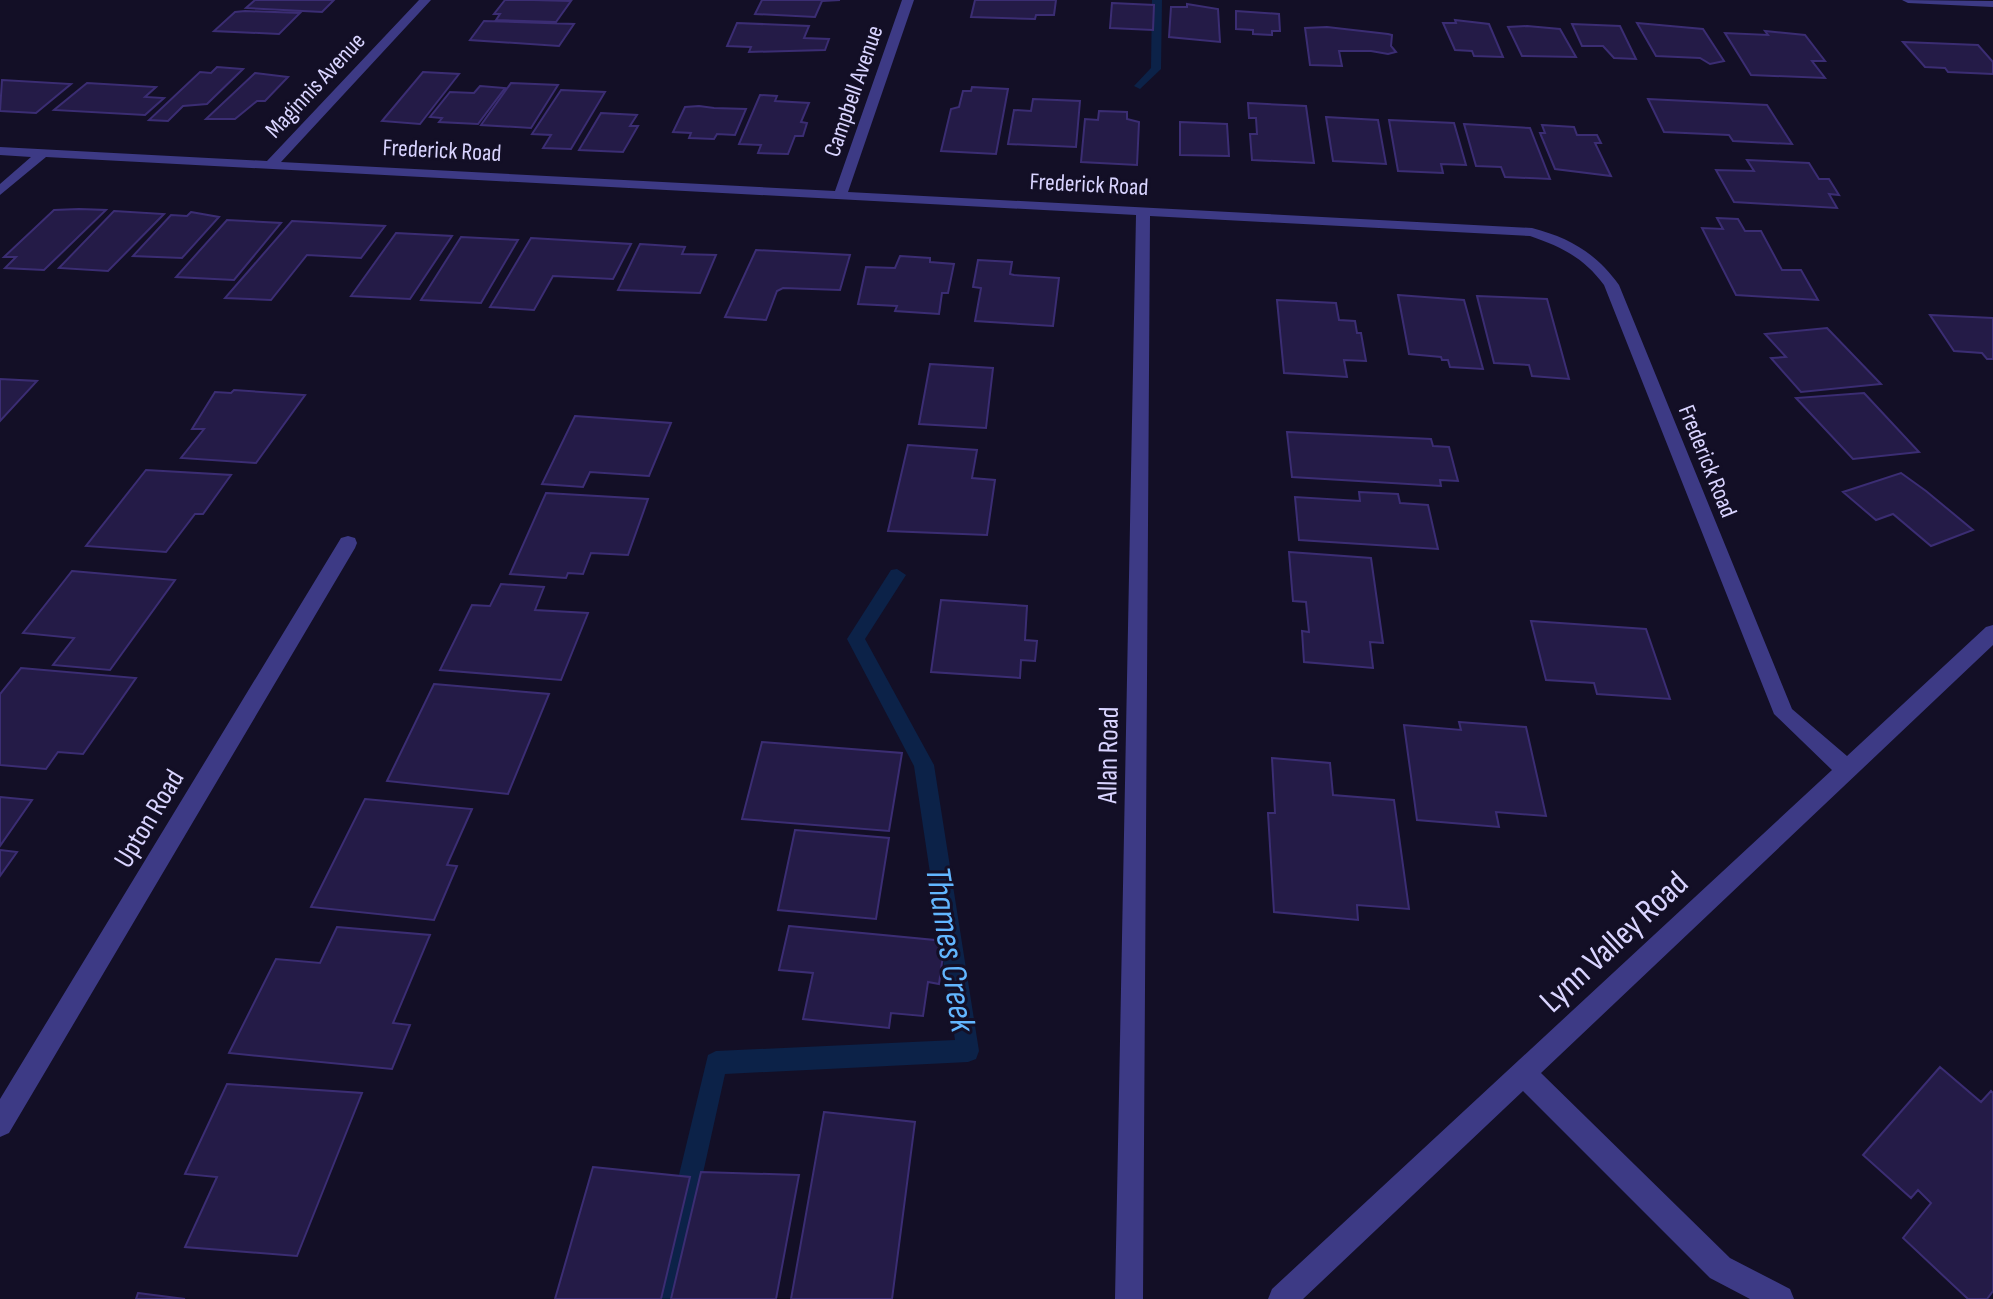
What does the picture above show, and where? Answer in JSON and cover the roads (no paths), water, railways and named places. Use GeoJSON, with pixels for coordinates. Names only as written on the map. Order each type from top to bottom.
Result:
{"type":"FeatureCollection","features":[{"type":"Feature","properties":{"kind":"street","name":"Maginnis Avenue"},"geometry":{"type":"LineString","coordinates":[[271,165],[425,0]]}},
{"type":"Feature","properties":{"kind":"street","name":"Campbell Avenue"},"geometry":{"type":"LineString","coordinates":[[840,195],[908,0]]}},
{"type":"Feature","properties":{"kind":"street"},"geometry":{"type":"LineString","coordinates":[[1908,0],[1993,4]]}},
{"type":"Feature","properties":{"kind":"street","name":"Frederick Road"},"geometry":{"type":"LineString","coordinates":[[0,151],[1532,232],[1577,246],[1596,262],[1611,285],[1784,714],[1846,769]]}},
{"type":"Feature","properties":{"kind":"street"},"geometry":{"type":"LineString","coordinates":[[0,191],[43,153]]}},
{"type":"Feature","properties":{"kind":"street","name":"Allan Road"},"geometry":{"type":"LineString","coordinates":[[1129,1299],[1143,211]]}},
{"type":"Feature","properties":{"kind":"street","name":"Upton Road"},"geometry":{"type":"LineString","coordinates":[[0,1124],[348,543]]}},
{"type":"Feature","properties":{"kind":"street","name":"Lynn Valley Road"},"geometry":{"type":"LineString","coordinates":[[1282,1299],[1993,633]]}},
{"type":"Feature","properties":{"kind":"street"},"geometry":{"type":"LineString","coordinates":[[1522,1072],[1720,1268],[1780,1299]]}},
{"type":"Feature","properties":{"kind":"waterway","name":"Thames Creek"},"geometry":{"type":"LineString","coordinates":[[1140,86],[1156,69],[1157,0]]}},
{"type":"Feature","properties":{"kind":"waterway","name":"Thames Creek"},"geometry":{"type":"LineString","coordinates":[[662,1299],[716,1063],[968,1051],[924,765],[856,639],[897,575]]}}]}
